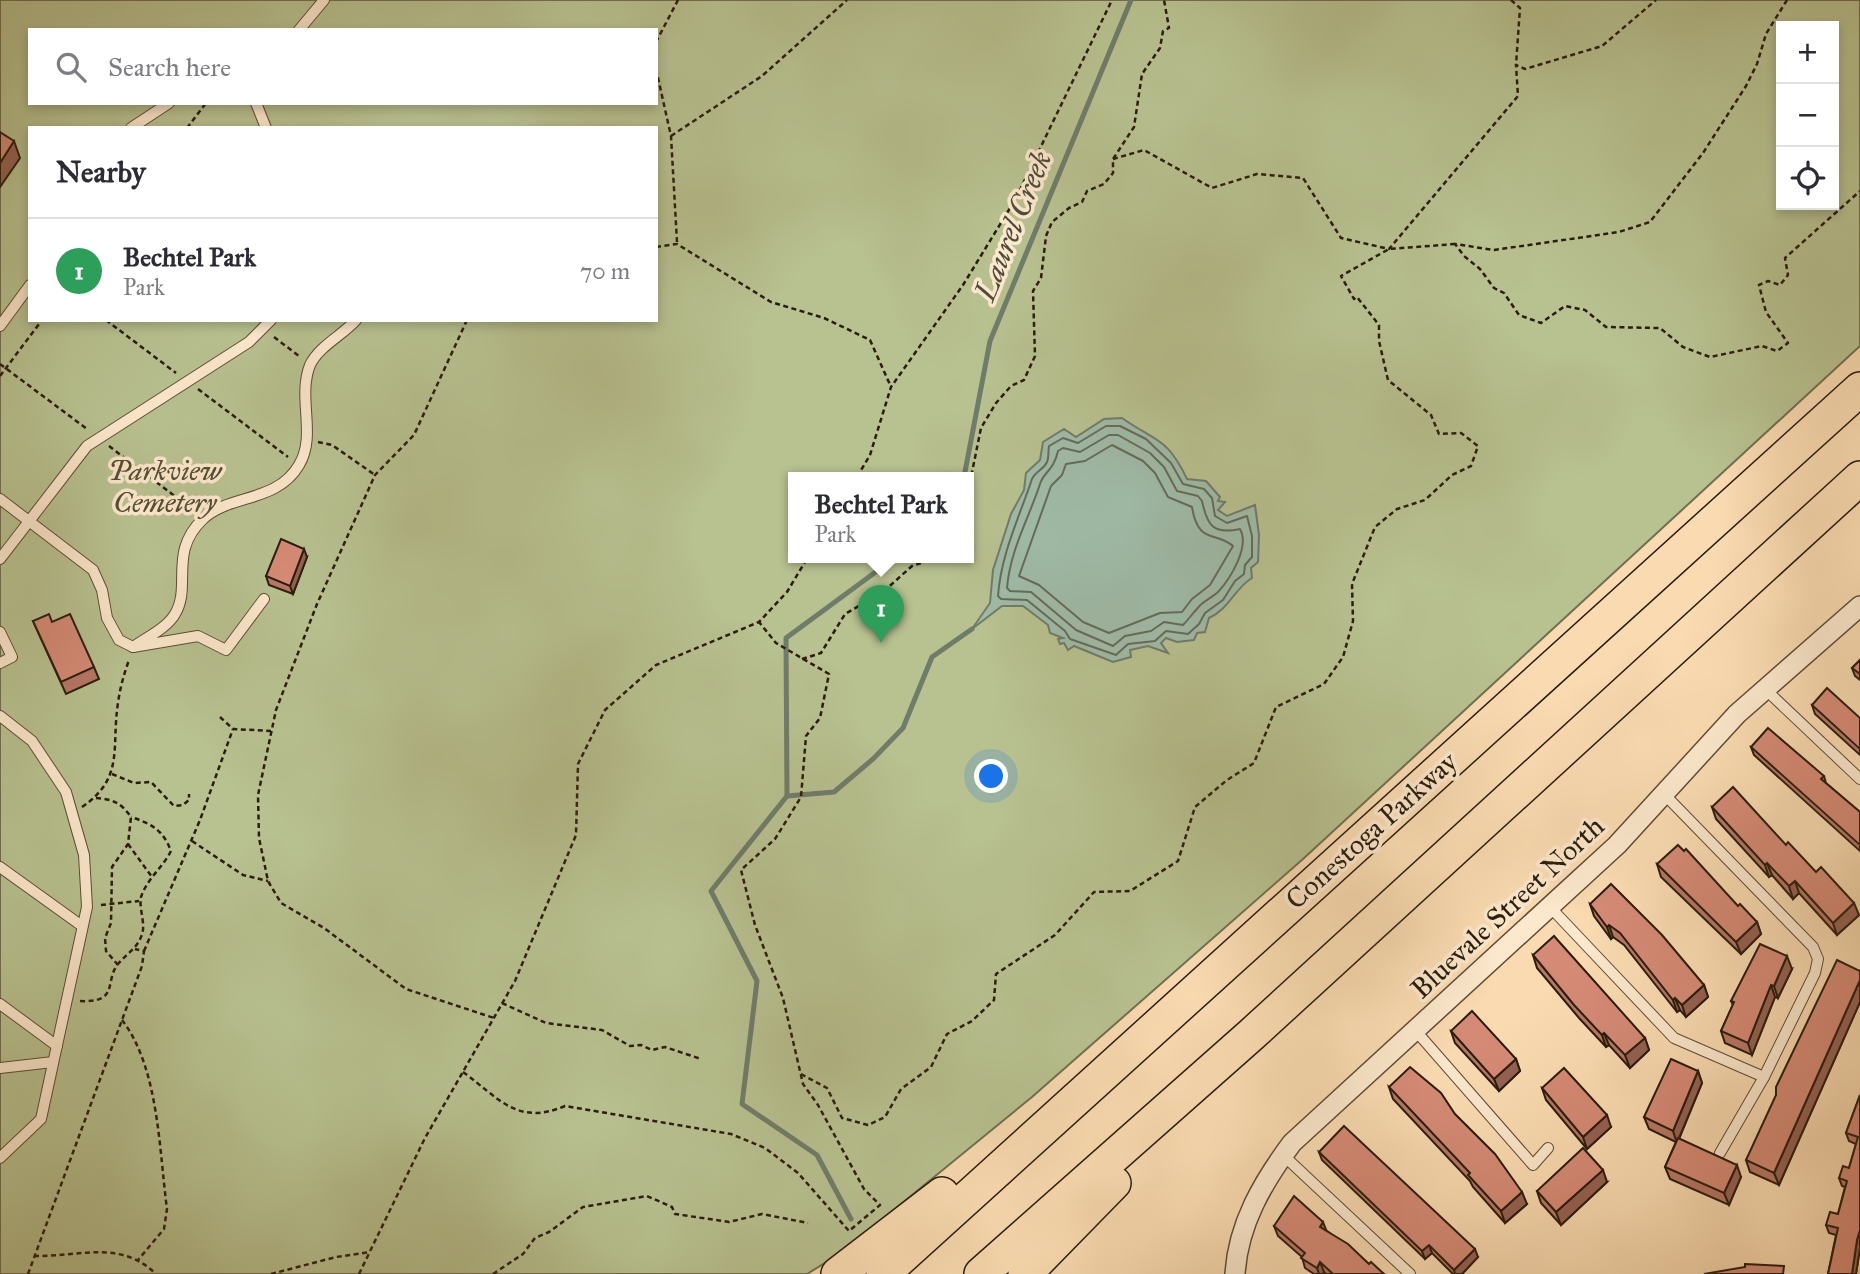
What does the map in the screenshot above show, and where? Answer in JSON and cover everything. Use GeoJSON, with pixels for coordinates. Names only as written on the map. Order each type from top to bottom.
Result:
{"type":"FeatureCollection","features":[{"type":"Feature","properties":{"kind":"highway","name":"Conestoga Parkway"},"geometry":{"type":"LineString","coordinates":[[883,1274],[1100,1074],[1860,389]]}},
{"type":"Feature","properties":{"kind":"highway"},"geometry":{"type":"LineString","coordinates":[[981,1274],[1251,1035],[1860,478]]}},
{"type":"Feature","properties":{"kind":"highway"},"geometry":{"type":"LineString","coordinates":[[1025,1274],[1143,1154],[1251,1035]]}},
{"type":"Feature","properties":{"kind":"highway"},"geometry":{"type":"LineString","coordinates":[[838,1274],[1100,1074]]}},
{"type":"Feature","properties":{"kind":"street","name":"Bluevale Street North"},"geometry":{"type":"LineString","coordinates":[[1235,1274],[1236,1255],[1249,1212],[1292,1143],[1617,845],[1737,714],[1860,606]]}},
{"type":"Feature","properties":{"kind":"lane"},"geometry":{"type":"LineString","coordinates":[[301,28],[324,0]]}},
{"type":"Feature","properties":{"kind":"lane"},"geometry":{"type":"LineString","coordinates":[[134,126],[166,105]]}},
{"type":"Feature","properties":{"kind":"lane"},"geometry":{"type":"LineString","coordinates":[[257,105],[265,126]]}},
{"type":"Feature","properties":{"kind":"lane"},"geometry":{"type":"LineString","coordinates":[[0,326],[28,288]]}},
{"type":"Feature","properties":{"kind":"lane"},"geometry":{"type":"LineString","coordinates":[[0,559],[86,446],[248,342],[269,322]]}},
{"type":"Feature","properties":{"kind":"lane"},"geometry":{"type":"LineString","coordinates":[[133,647],[156,632],[175,614],[181,587],[180,560],[191,534],[204,518],[270,492],[299,465],[307,440],[303,401],[311,365],[354,322]]}},
{"type":"Feature","properties":{"kind":"lane"},"geometry":{"type":"LineString","coordinates":[[0,499],[93,570],[102,590],[107,618],[119,640],[133,647],[198,636],[226,650],[264,599]]}},
{"type":"Feature","properties":{"kind":"lane"},"geometry":{"type":"LineString","coordinates":[[0,632],[12,657],[0,663]]}},
{"type":"Feature","properties":{"kind":"lane"},"geometry":{"type":"LineString","coordinates":[[1765,690],[1860,779]]}},
{"type":"Feature","properties":{"kind":"lane"},"geometry":{"type":"LineString","coordinates":[[0,716],[32,741],[66,792],[84,855],[87,907],[41,1119],[0,1158]]}},
{"type":"Feature","properties":{"kind":"lane"},"geometry":{"type":"LineString","coordinates":[[1664,794],[1813,947],[1818,959],[1815,973],[1764,1077],[1720,1153]]}},
{"type":"Feature","properties":{"kind":"lane"},"geometry":{"type":"LineString","coordinates":[[0,867],[82,926]]}},
{"type":"Feature","properties":{"kind":"lane"},"geometry":{"type":"LineString","coordinates":[[1550,907],[1674,1038],[1764,1077]]}},
{"type":"Feature","properties":{"kind":"lane"},"geometry":{"type":"LineString","coordinates":[[0,1004],[57,1046]]}},
{"type":"Feature","properties":{"kind":"lane"},"geometry":{"type":"LineString","coordinates":[[1415,1030],[1533,1165],[1548,1148]]}},
{"type":"Feature","properties":{"kind":"lane"},"geometry":{"type":"LineString","coordinates":[[0,1068],[53,1062]]}},
{"type":"Feature","properties":{"kind":"lane"},"geometry":{"type":"LineString","coordinates":[[1283,1155],[1410,1274]]}},
{"type":"Feature","properties":{"kind":"path"},"geometry":{"type":"LineString","coordinates":[[658,38],[678,0]]}},
{"type":"Feature","properties":{"kind":"path"},"geometry":{"type":"LineString","coordinates":[[671,136],[762,76],[847,0]]}},
{"type":"Feature","properties":{"kind":"path"},"geometry":{"type":"LineString","coordinates":[[861,472],[870,455],[891,387],[963,285],[1015,200],[1112,0]]}},
{"type":"Feature","properties":{"kind":"path"},"geometry":{"type":"LineString","coordinates":[[972,472],[981,428],[996,403],[1011,386],[1024,380],[1035,356],[1033,290],[1041,278],[1046,236],[1052,222],[1069,208],[1082,202],[1087,191],[1104,184],[1113,173],[1113,159],[1134,127],[1142,74],[1160,48],[1163,31],[1169,28],[1164,0]]}},
{"type":"Feature","properties":{"kind":"path"},"geometry":{"type":"LineString","coordinates":[[801,1074],[827,1088],[842,1118],[868,1125],[885,1117],[901,1089],[931,1067],[947,1034],[972,1021],[994,1000],[996,974],[1055,935],[1094,892],[1130,891],[1178,861],[1195,807],[1227,780],[1254,763],[1276,707],[1324,684],[1343,657],[1353,621],[1352,584],[1375,527],[1397,509],[1425,500],[1452,475],[1471,466],[1478,446],[1461,433],[1439,434],[1431,415],[1388,380],[1379,341],[1379,325],[1357,298],[1354,299],[1341,276],[1389,249],[1518,96],[1520,8],[1511,0]]}},
{"type":"Feature","properties":{"kind":"path"},"geometry":{"type":"LineString","coordinates":[[1517,65],[1525,69],[1602,46],[1656,0]]}},
{"type":"Feature","properties":{"kind":"path"},"geometry":{"type":"LineString","coordinates":[[1113,159],[1144,150],[1212,188],[1256,174],[1303,178],[1341,238],[1389,249],[1455,244],[1494,250],[1619,232],[1650,222],[1689,174],[1746,86],[1757,64],[1766,34],[1787,0]]}},
{"type":"Feature","properties":{"kind":"path"},"geometry":{"type":"LineString","coordinates":[[658,78],[671,136],[677,244]]}},
{"type":"Feature","properties":{"kind":"path"},"geometry":{"type":"LineString","coordinates":[[189,126],[204,105]]}},
{"type":"Feature","properties":{"kind":"path"},"geometry":{"type":"LineString","coordinates":[[1455,244],[1464,256],[1480,269],[1494,288],[1504,293],[1519,315],[1541,323],[1565,306],[1585,310],[1606,327],[1660,328],[1683,347],[1710,356],[1762,346],[1777,351],[1788,343],[1766,312],[1759,285],[1768,281],[1780,285],[1788,275],[1785,258],[1860,191]]}},
{"type":"Feature","properties":{"kind":"path"},"geometry":{"type":"LineString","coordinates":[[658,247],[677,244],[771,302],[824,318],[870,340],[891,387]]}},
{"type":"Feature","properties":{"kind":"path"},"geometry":{"type":"LineString","coordinates":[[0,376],[40,322]]}},
{"type":"Feature","properties":{"kind":"path"},"geometry":{"type":"LineString","coordinates":[[109,322],[299,465]]}},
{"type":"Feature","properties":{"kind":"path"},"geometry":{"type":"LineString","coordinates":[[466,322],[414,435],[375,475],[317,604],[276,710],[258,795],[259,838],[268,881],[281,903],[324,928],[406,989],[494,1018]]}},
{"type":"Feature","properties":{"kind":"path"},"geometry":{"type":"LineString","coordinates":[[263,329],[311,365]]}},
{"type":"Feature","properties":{"kind":"path"},"geometry":{"type":"LineString","coordinates":[[307,440],[332,445],[375,475]]}},
{"type":"Feature","properties":{"kind":"path"},"geometry":{"type":"LineString","coordinates":[[359,1274],[425,1138],[514,981],[576,835],[578,764],[605,710],[656,665],[759,622],[787,592],[804,563]]}},
{"type":"Feature","properties":{"kind":"path"},"geometry":{"type":"LineString","coordinates":[[802,659],[821,653],[832,640],[845,614],[883,592],[912,566],[922,563]]}},
{"type":"Feature","properties":{"kind":"path"},"geometry":{"type":"LineString","coordinates":[[463,1072],[525,1115],[544,1115],[565,1106],[731,1134],[765,1148],[798,1173],[849,1231],[880,1205],[864,1189],[818,1105],[803,1084],[783,998],[755,925],[741,870],[775,839],[801,797],[806,736],[820,718],[829,674],[776,643],[759,622]]}},
{"type":"Feature","properties":{"kind":"path"},"geometry":{"type":"LineString","coordinates":[[72,814],[96,798],[112,774],[118,704],[133,647]]}},
{"type":"Feature","properties":{"kind":"path"},"geometry":{"type":"LineString","coordinates":[[219,717],[233,729],[272,731]]}},
{"type":"Feature","properties":{"kind":"path"},"geometry":{"type":"LineString","coordinates":[[28,1274],[142,966],[144,951],[192,841],[233,729]]}},
{"type":"Feature","properties":{"kind":"path"},"geometry":{"type":"LineString","coordinates":[[112,774],[134,783],[151,782],[174,806],[183,805],[189,800],[189,794]]}},
{"type":"Feature","properties":{"kind":"path"},"geometry":{"type":"LineString","coordinates":[[96,798],[111,799],[123,806],[131,817],[128,844],[112,867],[111,923],[105,938],[106,951],[118,965]]}},
{"type":"Feature","properties":{"kind":"path"},"geometry":{"type":"LineString","coordinates":[[67,997],[97,1000],[112,985],[118,965],[135,949],[143,928],[141,901],[152,877],[165,863],[171,851],[164,834],[151,824],[131,817]]}},
{"type":"Feature","properties":{"kind":"path"},"geometry":{"type":"LineString","coordinates":[[192,841],[243,875],[268,881]]}},
{"type":"Feature","properties":{"kind":"path"},"geometry":{"type":"LineString","coordinates":[[128,844],[152,877]]}},
{"type":"Feature","properties":{"kind":"path"},"geometry":{"type":"LineString","coordinates":[[87,907],[141,901]]}},
{"type":"Feature","properties":{"kind":"path"},"geometry":{"type":"LineString","coordinates":[[135,949],[144,951]]}},
{"type":"Feature","properties":{"kind":"path"},"geometry":{"type":"LineString","coordinates":[[502,1003],[545,1023],[601,1030],[630,1046],[641,1045],[652,1050],[665,1047],[701,1059]]}},
{"type":"Feature","properties":{"kind":"path"},"geometry":{"type":"LineString","coordinates":[[122,1020],[136,1039],[147,1069],[167,1209],[164,1229],[138,1260]]}},
{"type":"Feature","properties":{"kind":"path"},"geometry":{"type":"LineString","coordinates":[[494,1274],[523,1254],[540,1234],[549,1232],[583,1207],[623,1199],[647,1196],[672,1207],[675,1214],[729,1222],[762,1214],[808,1223]]}},
{"type":"Feature","properties":{"kind":"path"},"geometry":{"type":"LineString","coordinates":[[34,1255],[107,1251],[138,1260],[156,1274]]}},
{"type":"Feature","properties":{"kind":"path"},"geometry":{"type":"LineString","coordinates":[[271,1274],[336,1257],[370,1252]]}},
{"type":"Feature","properties":{"kind":"green space","name":"Parkview Cemetery"},"geometry":{"type":"Polygon","coordinates":[[[0,0],[1860,0],[1860,346],[1303,859],[1032,1097],[841,1253],[807,1274],[0,1274],[0,0]]]}},
{"type":"Feature","properties":{"kind":"water"},"geometry":{"type":"Polygon","coordinates":[[[1122,418],[1167,448],[1187,479],[1206,481],[1220,497],[1218,501],[1225,502],[1218,510],[1227,516],[1255,505],[1259,535],[1258,562],[1251,568],[1252,578],[1222,609],[1209,618],[1205,632],[1197,633],[1194,640],[1177,642],[1166,638],[1161,643],[1168,653],[1148,646],[1130,650],[1131,657],[1113,662],[1074,646],[1068,650],[1058,639],[1063,638],[1050,633],[1048,625],[1023,606],[1002,606],[972,629],[990,603],[993,570],[1011,514],[1024,490],[1026,473],[1040,460],[1043,442],[1064,429],[1076,437],[1104,419],[1122,418]]]}},
{"type":"Feature","properties":{"kind":"building"},"geometry":{"type":"Polygon","coordinates":[[[0,132],[14,141],[0,163],[0,132]]]}},
{"type":"Feature","properties":{"kind":"building"},"geometry":{"type":"Polygon","coordinates":[[[281,539],[304,549],[290,586],[266,576],[281,539]]]}},
{"type":"Feature","properties":{"kind":"building"},"geometry":{"type":"Polygon","coordinates":[[[49,614],[52,622],[70,614],[94,667],[61,682],[33,621],[49,614]]]}},
{"type":"Feature","properties":{"kind":"building"},"geometry":{"type":"Polygon","coordinates":[[[1860,660],[1860,674],[1852,668],[1860,660]]]}},
{"type":"Feature","properties":{"kind":"building"},"geometry":{"type":"Polygon","coordinates":[[[1827,688],[1860,718],[1860,749],[1812,705],[1827,688]]]}},
{"type":"Feature","properties":{"kind":"building"},"geometry":{"type":"Polygon","coordinates":[[[1768,728],[1824,776],[1821,779],[1860,812],[1860,845],[1751,747],[1768,728]]]}},
{"type":"Feature","properties":{"kind":"building"},"geometry":{"type":"Polygon","coordinates":[[[1733,787],[1786,845],[1788,842],[1816,872],[1821,867],[1854,903],[1833,923],[1795,881],[1789,886],[1767,863],[1765,865],[1712,807],[1733,787]]]}},
{"type":"Feature","properties":{"kind":"building"},"geometry":{"type":"Polygon","coordinates":[[[1678,845],[1684,851],[1686,849],[1738,906],[1740,904],[1757,922],[1736,942],[1657,864],[1678,845]]]}},
{"type":"Feature","properties":{"kind":"building"},"geometry":{"type":"Polygon","coordinates":[[[1611,884],[1662,935],[1704,985],[1682,1005],[1675,998],[1673,1000],[1620,933],[1609,925],[1607,927],[1590,904],[1611,884]]]}},
{"type":"Feature","properties":{"kind":"building"},"geometry":{"type":"Polygon","coordinates":[[[1554,936],[1645,1038],[1625,1055],[1574,1005],[1533,955],[1554,936]]]}},
{"type":"Feature","properties":{"kind":"building"},"geometry":{"type":"Polygon","coordinates":[[[1760,944],[1787,956],[1774,986],[1771,985],[1748,1043],[1721,1031],[1734,1002],[1731,1001],[1760,944]]]}},
{"type":"Feature","properties":{"kind":"building"},"geometry":{"type":"Polygon","coordinates":[[[1837,960],[1860,971],[1860,980],[1774,1173],[1746,1160],[1776,1095],[1776,1087],[1837,960]]]}},
{"type":"Feature","properties":{"kind":"building"},"geometry":{"type":"Polygon","coordinates":[[[1472,1011],[1516,1059],[1494,1079],[1451,1031],[1472,1011]]]}},
{"type":"Feature","properties":{"kind":"building"},"geometry":{"type":"Polygon","coordinates":[[[1671,1059],[1698,1071],[1673,1131],[1644,1117],[1671,1059]]]}},
{"type":"Feature","properties":{"kind":"building"},"geometry":{"type":"Polygon","coordinates":[[[1410,1067],[1441,1093],[1455,1114],[1495,1154],[1522,1192],[1501,1211],[1468,1175],[1470,1173],[1389,1087],[1410,1067]]]}},
{"type":"Feature","properties":{"kind":"building"},"geometry":{"type":"Polygon","coordinates":[[[1564,1068],[1607,1115],[1583,1137],[1542,1088],[1564,1068]]]}},
{"type":"Feature","properties":{"kind":"building"},"geometry":{"type":"Polygon","coordinates":[[[1860,1095],[1860,1230],[1852,1274],[1828,1274],[1838,1228],[1826,1225],[1830,1212],[1838,1214],[1847,1181],[1839,1178],[1843,1166],[1849,1168],[1858,1137],[1846,1133],[1860,1095]]]}},
{"type":"Feature","properties":{"kind":"building"},"geometry":{"type":"Polygon","coordinates":[[[1344,1126],[1475,1249],[1454,1270],[1429,1245],[1422,1251],[1319,1152],[1344,1126]]]}},
{"type":"Feature","properties":{"kind":"building"},"geometry":{"type":"Polygon","coordinates":[[[1678,1138],[1737,1165],[1724,1193],[1665,1167],[1678,1138]]]}},
{"type":"Feature","properties":{"kind":"building"},"geometry":{"type":"Polygon","coordinates":[[[1583,1148],[1603,1170],[1556,1212],[1537,1191],[1583,1148]]]}},
{"type":"Feature","properties":{"kind":"building"},"geometry":{"type":"Polygon","coordinates":[[[1294,1196],[1323,1222],[1320,1227],[1348,1244],[1384,1274],[1333,1274],[1320,1262],[1317,1268],[1301,1258],[1305,1253],[1274,1226],[1294,1196]]]}},
{"type":"Feature","properties":{"kind":"building"},"geometry":{"type":"Polygon","coordinates":[[[1745,1264],[1784,1266],[1783,1274],[1704,1274],[1745,1267],[1745,1264]]]}},
{"type":"Feature","properties":{"kind":"waterway","name":"Laurel Creek"},"geometry":{"type":"LineString","coordinates":[[965,472],[990,341],[1131,0]]}},
{"type":"Feature","properties":{"kind":"waterway","name":"Laurel Creek"},"geometry":{"type":"LineString","coordinates":[[851,1219],[817,1155],[742,1104],[757,981],[711,891],[787,796],[786,638],[888,563]]}},
{"type":"Feature","properties":{"kind":"waterway"},"geometry":{"type":"LineString","coordinates":[[787,796],[834,792],[873,759],[903,728],[932,657],[972,629]]}},
{"type":"Feature","properties":{"kind":"place","name":"Bechtel Park"},"geometry":{"type":"Point","coordinates":[881,643]}}]}
